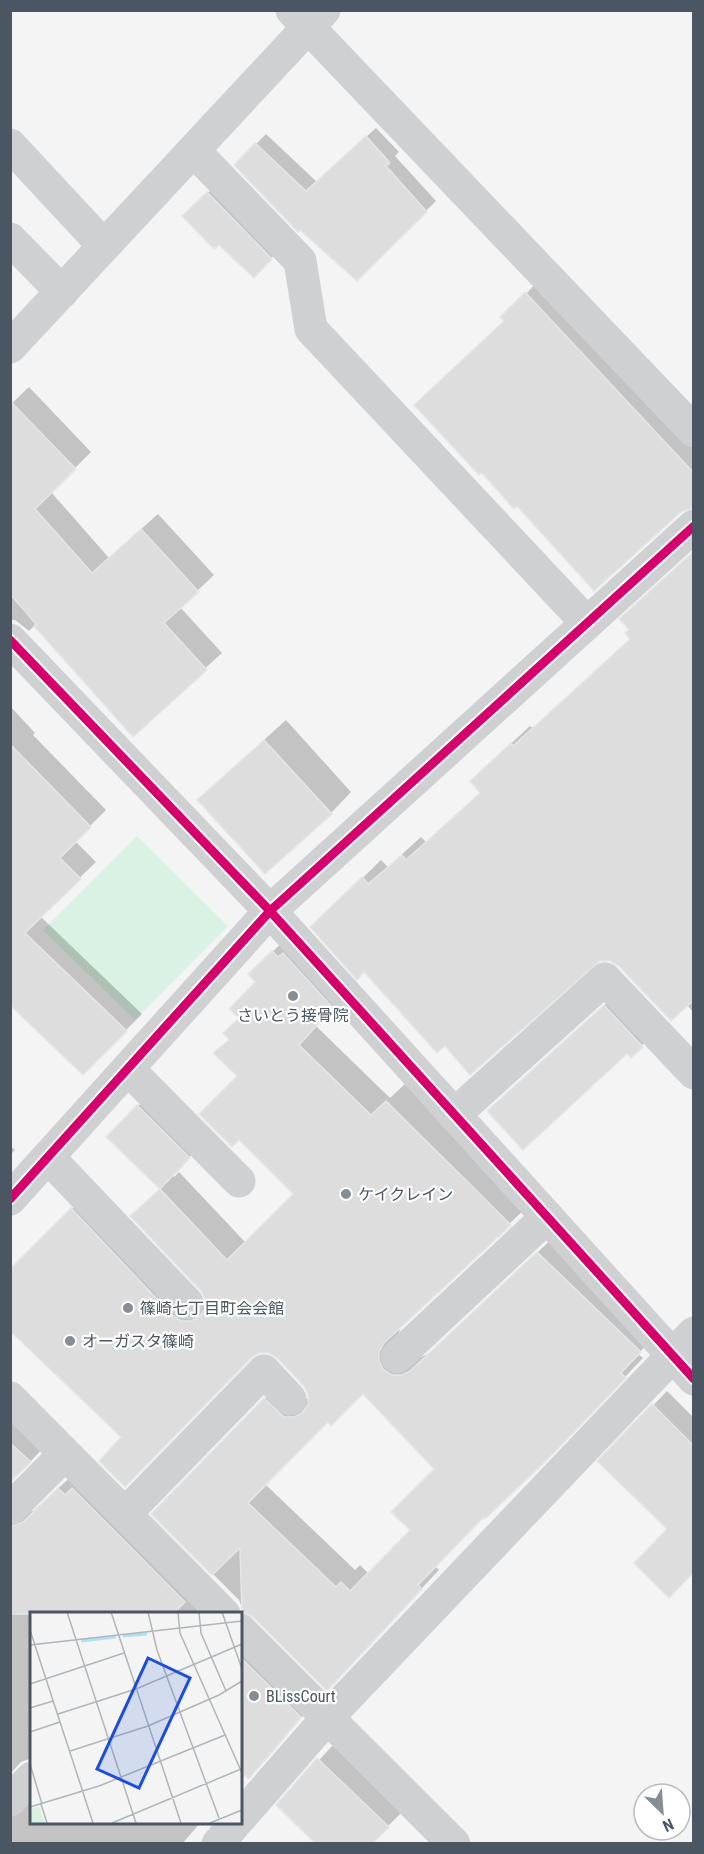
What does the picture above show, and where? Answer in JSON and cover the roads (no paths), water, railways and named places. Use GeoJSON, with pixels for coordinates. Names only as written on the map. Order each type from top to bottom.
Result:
{"type":"FeatureCollection","features":[{"type":"Feature","properties":{"kind":"street"},"geometry":{"type":"LineString","coordinates":[[10,347],[194,151],[308,16],[693,431]]}},
{"type":"Feature","properties":{"kind":"street"},"geometry":{"type":"LineString","coordinates":[[10,145],[104,246]]}},
{"type":"Feature","properties":{"kind":"street"},"geometry":{"type":"LineString","coordinates":[[194,151],[300,261],[311,329],[587,623]]}},
{"type":"Feature","properties":{"kind":"street"},"geometry":{"type":"LineString","coordinates":[[10,239],[62,292]]}},
{"type":"Feature","properties":{"kind":"street"},"geometry":{"type":"LineString","coordinates":[[10,1199],[270,911],[693,526]]}},
{"type":"Feature","properties":{"kind":"street"},"geometry":{"type":"LineString","coordinates":[[16,657],[270,911],[547,1217],[682,1344],[693,1379]]}},
{"type":"Feature","properties":{"kind":"street"},"geometry":{"type":"LineString","coordinates":[[454,1115],[605,979],[693,1072]]}},
{"type":"Feature","properties":{"kind":"street"},"geometry":{"type":"LineString","coordinates":[[128,1069],[239,1181]]}},
{"type":"Feature","properties":{"kind":"street"},"geometry":{"type":"LineString","coordinates":[[48,1157],[187,1303]]}},
{"type":"Feature","properties":{"kind":"street"},"geometry":{"type":"LineString","coordinates":[[397,1357],[547,1217]]}},
{"type":"Feature","properties":{"kind":"street"},"geometry":{"type":"LineString","coordinates":[[242,1816],[327,1718],[682,1344]]}},
{"type":"Feature","properties":{"kind":"street"},"geometry":{"type":"LineString","coordinates":[[125,1514],[264,1371],[290,1399]]}},
{"type":"Feature","properties":{"kind":"street"},"geometry":{"type":"LineString","coordinates":[[10,1398],[125,1514],[206,1608]]}},
{"type":"Feature","properties":{"kind":"street"},"geometry":{"type":"LineString","coordinates":[[10,1509],[65,1454]]}},
{"type":"Feature","properties":{"kind":"street"},"geometry":{"type":"LineString","coordinates":[[242,1632],[454,1844]]}},
{"type":"Feature","properties":{"kind":"street"},"geometry":{"type":"LineString","coordinates":[[10,1800],[30,1780]]}},
{"type":"Feature","properties":{"kind":"street"},"geometry":{"type":"LineString","coordinates":[[218,1844],[234,1824]]}},
{"type":"Feature","properties":{"kind":"place","name":"さいとう接骨院"},"geometry":{"type":"Point","coordinates":[293,996]}},
{"type":"Feature","properties":{"kind":"place","name":"ケイクレイン"},"geometry":{"type":"Point","coordinates":[346,1194]}},
{"type":"Feature","properties":{"kind":"place","name":"篠崎七丁目町会会館"},"geometry":{"type":"Point","coordinates":[128,1308]}},
{"type":"Feature","properties":{"kind":"place","name":"オーガスタ篠崎"},"geometry":{"type":"Point","coordinates":[70,1341]}},
{"type":"Feature","properties":{"kind":"place","name":"BLissCourt"},"geometry":{"type":"Point","coordinates":[254,1696]}}]}
